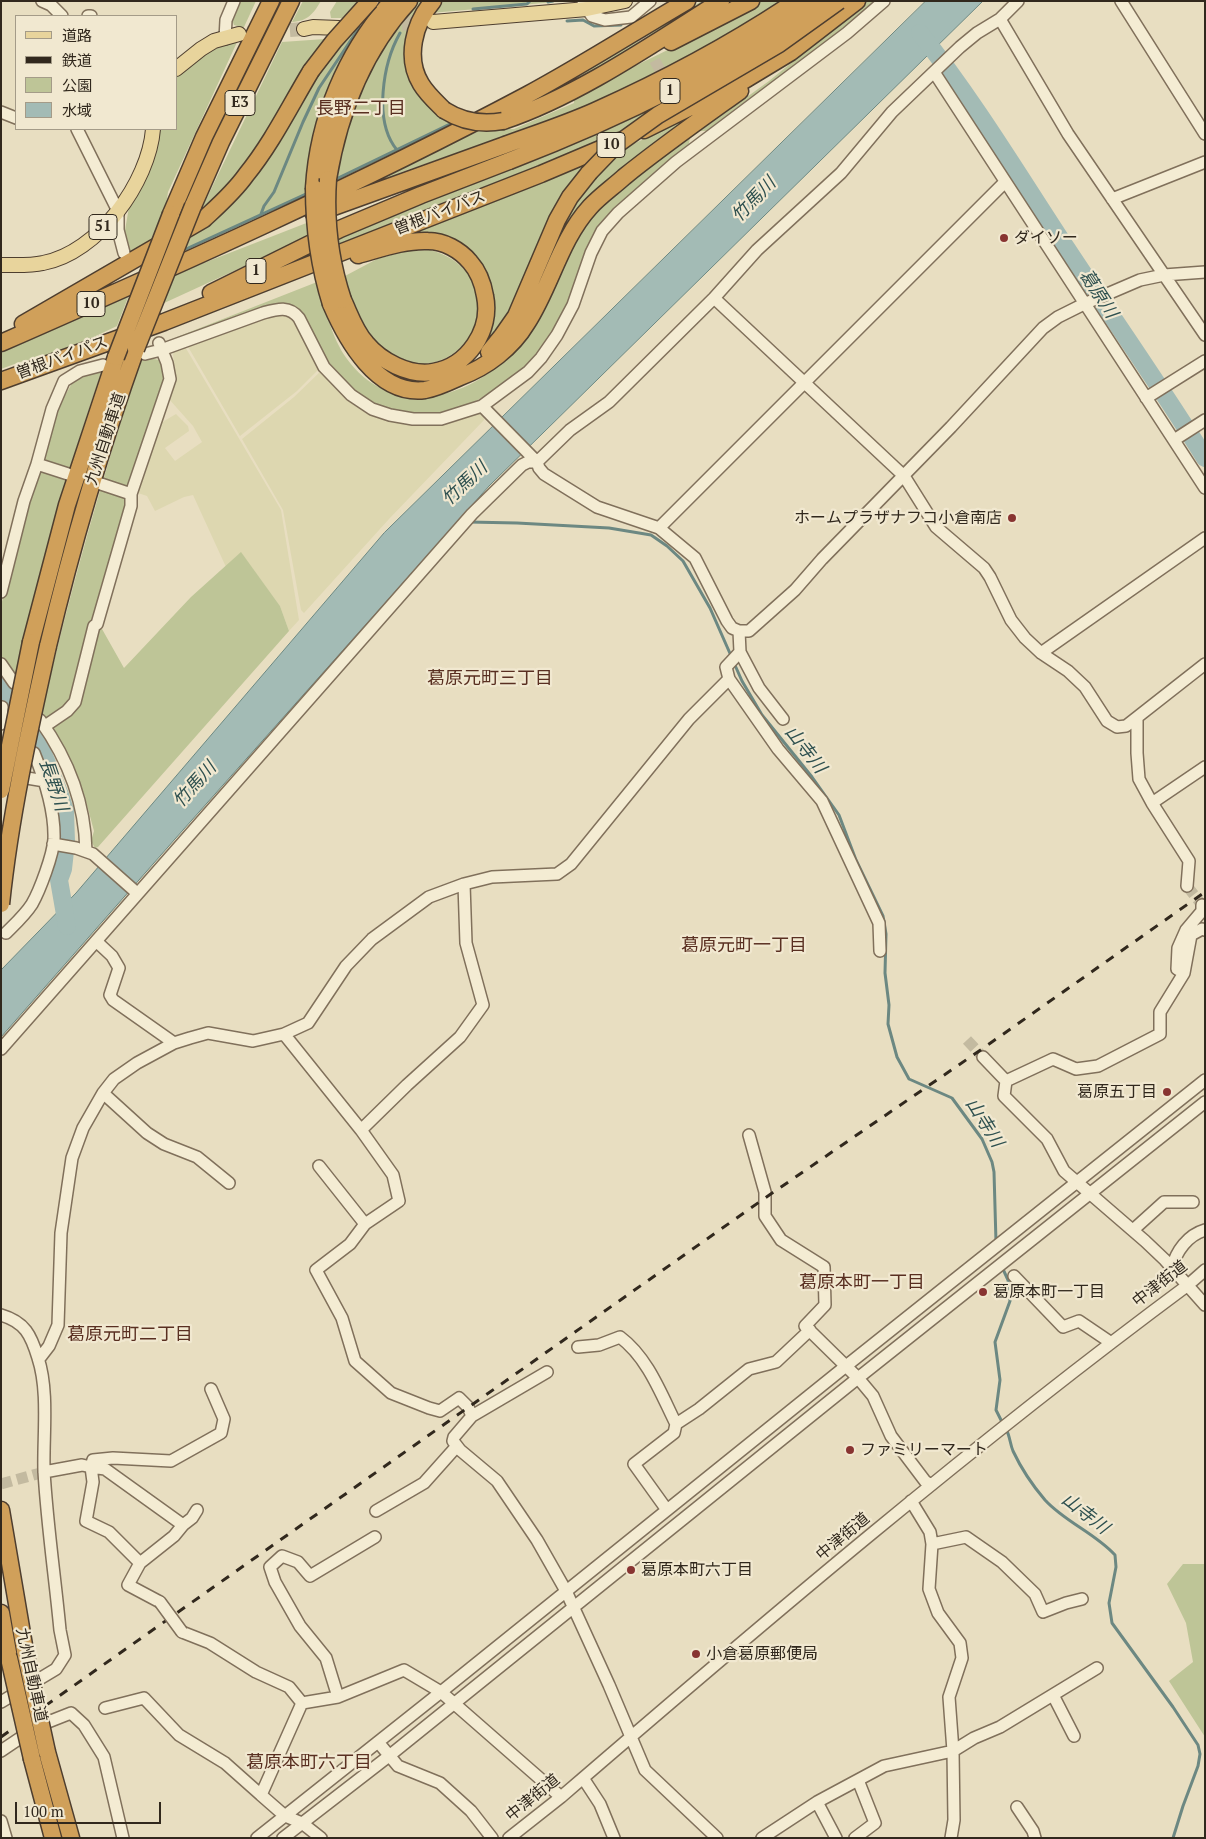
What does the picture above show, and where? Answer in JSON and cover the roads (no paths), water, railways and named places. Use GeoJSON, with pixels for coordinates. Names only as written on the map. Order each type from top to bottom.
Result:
{"type":"FeatureCollection","features":[{"type":"Feature","properties":{"kind":"highway"},"geometry":{"type":"LineString","coordinates":[[238,66],[267,1]]}},
{"type":"Feature","properties":{"kind":"highway","name":"九州自動車道"},"geometry":{"type":"LineString","coordinates":[[1,790],[31,642],[67,505],[110,361],[170,214],[238,66],[271,1]]}},
{"type":"Feature","properties":{"kind":"highway","name":"九州自動車道"},"geometry":{"type":"LineString","coordinates":[[1,904],[30,723],[65,576],[108,428],[141,352],[193,206],[225,133],[291,1]]}},
{"type":"Feature","properties":{"kind":"highway"},"geometry":{"type":"LineString","coordinates":[[1,337],[204,219],[227,198],[247,175],[267,146],[311,71],[334,41],[370,1]]}},
{"type":"Feature","properties":{"kind":"highway"},"geometry":{"type":"LineString","coordinates":[[392,1],[362,40],[339,82],[327,112],[315,174],[321,184],[337,282],[337,302],[346,336],[355,351],[366,363],[388,381],[412,390],[424,390],[440,386],[472,373],[508,347],[526,324],[543,295],[572,231],[590,207],[649,156],[766,73],[791,52]]}},
{"type":"Feature","properties":{"kind":"highway"},"geometry":{"type":"LineString","coordinates":[[321,184],[352,88],[375,44],[408,1]]}},
{"type":"Feature","properties":{"kind":"highway"},"geometry":{"type":"LineString","coordinates":[[433,1],[425,10],[414,33],[414,71],[429,96],[444,110],[454,116],[488,124],[503,121],[544,104],[612,68],[721,1]]}},
{"type":"Feature","properties":{"kind":"highway","name":"10"},"geometry":{"type":"LineString","coordinates":[[1,343],[181,264],[342,188],[520,98],[686,1]]}},
{"type":"Feature","properties":{"kind":"highway"},"geometry":{"type":"LineString","coordinates":[[612,68],[695,31],[751,1]]}},
{"type":"Feature","properties":{"kind":"highway","name":"1"},"geometry":{"type":"LineString","coordinates":[[56,361],[171,312],[340,229],[421,195],[632,94],[712,52],[796,1]]}},
{"type":"Feature","properties":{"kind":"highway","name":"1"},"geometry":{"type":"LineString","coordinates":[[181,264],[507,153],[598,126],[646,103],[748,47],[820,1]]}},
{"type":"Feature","properties":{"kind":"highway"},"geometry":{"type":"LineString","coordinates":[[459,378],[488,353],[516,316],[557,220],[570,197],[615,146],[658,114],[779,44],[839,1]]}},
{"type":"Feature","properties":{"kind":"highway","name":"曽根バイパス"},"geometry":{"type":"LineString","coordinates":[[1,381],[164,322],[597,151],[656,125],[743,81],[791,52],[857,1]]}},
{"type":"Feature","properties":{"kind":"highway"},"geometry":{"type":"LineString","coordinates":[[164,322],[265,290],[350,257],[409,241],[430,241],[449,245],[465,256],[476,270],[484,288],[487,306],[486,320],[479,338],[469,353],[454,365],[432,372],[412,371],[375,354],[337,302]]}},
{"type":"Feature","properties":{"kind":"highway","name":"九州自動車道"},"geometry":{"type":"LineString","coordinates":[[1,1510],[25,1651],[47,1752],[71,1838]]}},
{"type":"Feature","properties":{"kind":"highway","name":"九州自動車道"},"geometry":{"type":"LineString","coordinates":[[1,1613],[9,1658],[32,1759],[53,1838]]}},
{"type":"Feature","properties":{"kind":"main road"},"geometry":{"type":"LineString","coordinates":[[433,22],[625,1]]}},
{"type":"Feature","properties":{"kind":"main road"},"geometry":{"type":"LineString","coordinates":[[304,29],[313,27],[339,28]]}},
{"type":"Feature","properties":{"kind":"main road"},"geometry":{"type":"LineString","coordinates":[[178,67],[214,41],[239,34]]}},
{"type":"Feature","properties":{"kind":"main road","name":"51"},"geometry":{"type":"LineString","coordinates":[[1,265],[44,263],[85,246],[118,211],[132,191],[145,163],[153,130]]}},
{"type":"Feature","properties":{"kind":"street"},"geometry":{"type":"LineString","coordinates":[[42,1],[50,5],[61,15]]}},
{"type":"Feature","properties":{"kind":"street"},"geometry":{"type":"LineString","coordinates":[[225,39],[226,20],[234,1]]}},
{"type":"Feature","properties":{"kind":"street"},"geometry":{"type":"LineString","coordinates":[[585,5],[592,16],[605,20],[631,17],[650,1]]}},
{"type":"Feature","properties":{"kind":"street"},"geometry":{"type":"LineString","coordinates":[[141,352],[279,308],[288,309],[295,312],[299,318],[324,367],[351,395],[372,409],[390,415],[413,419],[440,419],[482,406],[528,372],[546,350],[573,305],[590,253],[602,231],[618,213],[699,138],[847,33],[884,1]]}},
{"type":"Feature","properties":{"kind":"street"},"geometry":{"type":"LineString","coordinates":[[1,1048],[96,941],[135,892],[221,800],[472,514],[522,465],[609,402],[714,298],[757,250],[841,174],[892,112],[965,42],[1000,19],[1018,1]]}},
{"type":"Feature","properties":{"kind":"street"},"geometry":{"type":"LineString","coordinates":[[1121,1],[1205,134]]}},
{"type":"Feature","properties":{"kind":"street"},"geometry":{"type":"LineString","coordinates":[[1000,19],[1068,134],[1205,335]]}},
{"type":"Feature","properties":{"kind":"street"},"geometry":{"type":"LineString","coordinates":[[934,72],[1205,488]]}},
{"type":"Feature","properties":{"kind":"street"},"geometry":{"type":"LineString","coordinates":[[1,112],[15,118]]}},
{"type":"Feature","properties":{"kind":"street"},"geometry":{"type":"LineString","coordinates":[[78,130],[118,211],[118,230],[124,253]]}},
{"type":"Feature","properties":{"kind":"street"},"geometry":{"type":"LineString","coordinates":[[1112,199],[1205,162]]}},
{"type":"Feature","properties":{"kind":"street"},"geometry":{"type":"LineString","coordinates":[[659,528],[1005,182]]}},
{"type":"Feature","properties":{"kind":"street"},"geometry":{"type":"LineString","coordinates":[[482,406],[533,458],[544,474],[597,507],[659,528],[695,558],[732,628],[739,631],[748,631],[795,590],[822,559],[904,476],[1036,334],[1058,317],[1140,280],[1164,275],[1205,272]]}},
{"type":"Feature","properties":{"kind":"street"},"geometry":{"type":"LineString","coordinates":[[714,298],[806,382],[904,476],[936,527],[984,568],[1011,620],[1025,638],[1041,653],[1068,671],[1085,687],[1100,711],[1112,725],[1121,728],[1126,726],[1205,664]]}},
{"type":"Feature","properties":{"kind":"street"},"geometry":{"type":"LineString","coordinates":[[81,849],[85,827],[72,776],[42,723],[67,711],[75,702],[94,626],[97,624],[131,506],[132,494],[170,379],[168,363],[160,347]]}},
{"type":"Feature","properties":{"kind":"street"},"geometry":{"type":"LineString","coordinates":[[56,361],[70,377]]}},
{"type":"Feature","properties":{"kind":"street"},"geometry":{"type":"LineString","coordinates":[[1,592],[24,501],[37,464],[52,409],[64,381],[80,371],[110,361]]}},
{"type":"Feature","properties":{"kind":"street"},"geometry":{"type":"LineString","coordinates":[[1146,398],[1205,361]]}},
{"type":"Feature","properties":{"kind":"street"},"geometry":{"type":"LineString","coordinates":[[1174,440],[1205,420]]}},
{"type":"Feature","properties":{"kind":"street"},"geometry":{"type":"LineString","coordinates":[[37,464],[68,474]]}},
{"type":"Feature","properties":{"kind":"street"},"geometry":{"type":"LineString","coordinates":[[101,484],[132,494]]}},
{"type":"Feature","properties":{"kind":"street"},"geometry":{"type":"LineString","coordinates":[[1041,653],[1205,538]]}},
{"type":"Feature","properties":{"kind":"street"},"geometry":{"type":"LineString","coordinates":[[739,631],[740,652],[759,688],[783,719]]}},
{"type":"Feature","properties":{"kind":"street"},"geometry":{"type":"LineString","coordinates":[[740,652],[726,667],[729,679],[778,749],[822,801],[879,923],[880,951]]}},
{"type":"Feature","properties":{"kind":"street"},"geometry":{"type":"LineString","coordinates":[[1,664],[14,683]]}},
{"type":"Feature","properties":{"kind":"street"},"geometry":{"type":"LineString","coordinates":[[39,1359],[49,1346],[58,1325],[61,1233],[72,1158],[83,1128],[114,1079],[136,1063],[174,1043],[208,1033],[253,1042],[284,1034],[308,1023],[346,966],[372,938],[429,897],[464,884],[492,878],[557,874],[572,864],[688,719],[729,679]]}},
{"type":"Feature","properties":{"kind":"street"},"geometry":{"type":"LineString","coordinates":[[1138,718],[1137,753],[1139,779],[1189,861],[1187,886]]}},
{"type":"Feature","properties":{"kind":"street"},"geometry":{"type":"LineString","coordinates":[[6,933],[31,906],[55,844],[45,781],[34,753]]}},
{"type":"Feature","properties":{"kind":"street"},"geometry":{"type":"LineString","coordinates":[[1152,803],[1205,767]]}},
{"type":"Feature","properties":{"kind":"street"},"geometry":{"type":"LineString","coordinates":[[1,774],[45,781]]}},
{"type":"Feature","properties":{"kind":"street"},"geometry":{"type":"LineString","coordinates":[[55,844],[81,849],[98,859],[135,892]]}},
{"type":"Feature","properties":{"kind":"street"},"geometry":{"type":"LineString","coordinates":[[361,1130],[460,1037],[483,1005],[466,943],[464,884]]}},
{"type":"Feature","properties":{"kind":"street"},"geometry":{"type":"LineString","coordinates":[[1184,973],[1177,969],[1178,948],[1186,930],[1202,911],[1202,905]]}},
{"type":"Feature","properties":{"kind":"street"},"geometry":{"type":"LineString","coordinates":[[1006,1081],[1053,1059],[1076,1069],[1098,1066],[1160,1034],[1160,1012],[1184,973],[1191,935],[1202,929],[1205,930]]}},
{"type":"Feature","properties":{"kind":"street"},"geometry":{"type":"LineString","coordinates":[[96,941],[112,956],[119,968],[110,995],[113,1000],[174,1043]]}},
{"type":"Feature","properties":{"kind":"street"},"geometry":{"type":"LineString","coordinates":[[284,1034],[361,1130],[393,1175],[398,1201],[365,1224],[350,1244],[316,1270],[342,1318],[356,1361],[392,1393],[440,1411],[460,1398],[468,1407],[472,1416]]}},
{"type":"Feature","properties":{"kind":"street"},"geometry":{"type":"LineString","coordinates":[[983,1057],[1006,1081]]}},
{"type":"Feature","properties":{"kind":"street"},"geometry":{"type":"LineString","coordinates":[[257,1838],[1205,1080]]}},
{"type":"Feature","properties":{"kind":"street"},"geometry":{"type":"LineString","coordinates":[[1006,1081],[1004,1096],[1047,1139],[1064,1171],[1132,1230],[1172,1268],[1205,1305]]}},
{"type":"Feature","properties":{"kind":"street"},"geometry":{"type":"LineString","coordinates":[[103,1094],[146,1133],[164,1144],[197,1157],[229,1183]]}},
{"type":"Feature","properties":{"kind":"street"},"geometry":{"type":"LineString","coordinates":[[283,1838],[389,1756],[858,1378],[1205,1102]]}},
{"type":"Feature","properties":{"kind":"street"},"geometry":{"type":"LineString","coordinates":[[749,1135],[765,1192],[765,1216],[781,1240],[824,1267],[824,1305],[805,1326],[858,1378],[873,1396],[891,1436],[925,1481],[930,1484]]}},
{"type":"Feature","properties":{"kind":"street"},"geometry":{"type":"LineString","coordinates":[[319,1166],[365,1224]]}},
{"type":"Feature","properties":{"kind":"street"},"geometry":{"type":"LineString","coordinates":[[1132,1230],[1164,1202],[1193,1202]]}},
{"type":"Feature","properties":{"kind":"street"},"geometry":{"type":"LineString","coordinates":[[1172,1268],[1174,1259],[1184,1244],[1195,1233],[1205,1230]]}},
{"type":"Feature","properties":{"kind":"street","name":"中津街道"},"geometry":{"type":"LineString","coordinates":[[509,1838],[584,1778],[930,1484],[1110,1342],[1188,1285],[1205,1270]]}},
{"type":"Feature","properties":{"kind":"street"},"geometry":{"type":"LineString","coordinates":[[1014,1276],[1063,1328],[1079,1321],[1110,1342]]}},
{"type":"Feature","properties":{"kind":"street"},"geometry":{"type":"LineString","coordinates":[[1,1315],[14,1318],[26,1328],[39,1359],[43,1390],[44,1472],[60,1630],[65,1654],[56,1669],[1,1702]]}},
{"type":"Feature","properties":{"kind":"street"},"geometry":{"type":"LineString","coordinates":[[676,1424],[699,1409],[750,1369],[776,1362],[810,1330]]}},
{"type":"Feature","properties":{"kind":"street"},"geometry":{"type":"LineString","coordinates":[[578,1347],[599,1345],[620,1337],[632,1346],[650,1372],[676,1424],[674,1433],[634,1464],[666,1510]]}},
{"type":"Feature","properties":{"kind":"street"},"geometry":{"type":"LineString","coordinates":[[547,1372],[472,1416],[454,1437],[453,1441],[497,1481],[536,1540],[566,1591],[645,1770],[717,1838]]}},
{"type":"Feature","properties":{"kind":"street"},"geometry":{"type":"LineString","coordinates":[[140,1563],[109,1532],[86,1521],[93,1482],[91,1468],[93,1460],[113,1458],[171,1461],[221,1433],[224,1419],[211,1389]]}},
{"type":"Feature","properties":{"kind":"street"},"geometry":{"type":"LineString","coordinates":[[376,1511],[424,1483],[457,1446]]}},
{"type":"Feature","properties":{"kind":"street"},"geometry":{"type":"LineString","coordinates":[[44,1472],[82,1465],[104,1469],[183,1525]]}},
{"type":"Feature","properties":{"kind":"street"},"geometry":{"type":"LineString","coordinates":[[911,1500],[930,1532],[932,1544],[929,1589],[938,1613],[960,1642],[962,1658],[949,1697],[953,1751],[954,1820],[951,1838]]}},
{"type":"Feature","properties":{"kind":"street"},"geometry":{"type":"LineString","coordinates":[[197,1510],[192,1518],[174,1536],[140,1563],[128,1586],[160,1602],[182,1632],[210,1643],[256,1672],[289,1687],[302,1703]]}},
{"type":"Feature","properties":{"kind":"street"},"geometry":{"type":"LineString","coordinates":[[338,1697],[326,1658],[300,1626],[275,1582],[270,1567],[282,1556],[298,1562],[310,1576],[375,1537]]}},
{"type":"Feature","properties":{"kind":"street"},"geometry":{"type":"LineString","coordinates":[[932,1544],[966,1537],[1002,1562],[1035,1594],[1043,1612],[1082,1599]]}},
{"type":"Feature","properties":{"kind":"street"},"geometry":{"type":"LineString","coordinates":[[762,1838],[817,1802],[884,1766],[953,1751],[974,1738],[1000,1727],[1097,1668]]}},
{"type":"Feature","properties":{"kind":"street"},"geometry":{"type":"LineString","coordinates":[[302,1703],[338,1697],[404,1670],[441,1692],[561,1797]]}},
{"type":"Feature","properties":{"kind":"street"},"geometry":{"type":"LineString","coordinates":[[1053,1695],[1074,1736]]}},
{"type":"Feature","properties":{"kind":"street"},"geometry":{"type":"LineString","coordinates":[[105,1708],[144,1698],[180,1735],[225,1762],[285,1816],[302,1823],[321,1838]]}},
{"type":"Feature","properties":{"kind":"street"},"geometry":{"type":"LineString","coordinates":[[261,1795],[302,1703]]}},
{"type":"Feature","properties":{"kind":"street"},"geometry":{"type":"LineString","coordinates":[[1,1751],[38,1726],[71,1713],[84,1726],[104,1757],[123,1838]]}},
{"type":"Feature","properties":{"kind":"street"},"geometry":{"type":"LineString","coordinates":[[378,1742],[398,1766],[440,1783],[471,1811],[492,1838]]}},
{"type":"Feature","properties":{"kind":"street"},"geometry":{"type":"LineString","coordinates":[[584,1778],[600,1804],[614,1838]]}},
{"type":"Feature","properties":{"kind":"street"},"geometry":{"type":"LineString","coordinates":[[855,1838],[875,1823],[858,1780]]}},
{"type":"Feature","properties":{"kind":"street"},"geometry":{"type":"LineString","coordinates":[[817,1802],[836,1838]]}},
{"type":"Feature","properties":{"kind":"street"},"geometry":{"type":"LineString","coordinates":[[1017,1807],[1033,1831],[1035,1838]]}},
{"type":"Feature","properties":{"kind":"street"},"geometry":{"type":"LineString","coordinates":[[1,1821],[6,1838]]}},
{"type":"Feature","properties":{"kind":"water","name":"竹馬川"},"geometry":{"type":"Polygon","coordinates":[[[926,1],[983,1],[489,486],[1,1037],[1,970],[76,893],[384,533],[926,1]]]}},
{"type":"Feature","properties":{"kind":"waterway"},"geometry":{"type":"LineString","coordinates":[[473,9],[527,4],[530,1]]}},
{"type":"Feature","properties":{"kind":"waterway"},"geometry":{"type":"LineString","coordinates":[[548,2],[553,1]]}},
{"type":"Feature","properties":{"kind":"waterway"},"geometry":{"type":"LineString","coordinates":[[261,214],[274,192],[319,88],[365,19]]}},
{"type":"Feature","properties":{"kind":"waterway"},"geometry":{"type":"LineString","coordinates":[[567,21],[583,20],[594,26],[621,25]]}},
{"type":"Feature","properties":{"kind":"waterway"},"geometry":{"type":"LineString","coordinates":[[397,150],[385,124],[383,92],[389,60],[400,33]]}},
{"type":"Feature","properties":{"kind":"waterway","name":"葛原川"},"geometry":{"type":"LineString","coordinates":[[920,33],[978,112],[1205,458]]}},
{"type":"Feature","properties":{"kind":"waterway"},"geometry":{"type":"LineString","coordinates":[[334,180],[452,123]]}},
{"type":"Feature","properties":{"kind":"waterway"},"geometry":{"type":"LineString","coordinates":[[186,249],[308,193]]}},
{"type":"Feature","properties":{"kind":"waterway","name":"山寺川"},"geometry":{"type":"LineString","coordinates":[[468,522],[609,528],[651,535],[667,546],[683,561],[710,608],[732,658]]}},
{"type":"Feature","properties":{"kind":"waterway","name":"山寺川"},"geometry":{"type":"LineString","coordinates":[[734,663],[762,715],[812,777],[839,815],[856,860],[883,916],[886,934],[885,973],[889,1005],[888,1024],[897,1057],[909,1079],[952,1098],[982,1139],[992,1162],[994,1172],[996,1242]]}},
{"type":"Feature","properties":{"kind":"waterway","name":"長野川"},"geometry":{"type":"LineString","coordinates":[[1,685],[44,756],[65,811],[66,842],[63,869],[59,880],[67,926]]}},
{"type":"Feature","properties":{"kind":"waterway","name":"山寺川"},"geometry":{"type":"LineString","coordinates":[[1002,1267],[1008,1280],[1010,1301],[995,1342],[1000,1380],[996,1410],[1003,1424]]}},
{"type":"Feature","properties":{"kind":"waterway","name":"山寺川"},"geometry":{"type":"LineString","coordinates":[[1006,1429],[1013,1451],[1020,1464],[1045,1500],[1115,1555],[1116,1567],[1109,1603],[1112,1623],[1198,1745],[1200,1754],[1198,1766],[1173,1838]]}},
{"type":"Feature","properties":{"kind":"tunnel"},"geometry":{"type":"LineString","coordinates":[[631,17],[667,83]]}},
{"type":"Feature","properties":{"kind":"tunnel"},"geometry":{"type":"LineString","coordinates":[[339,28],[430,22]]}},
{"type":"Feature","properties":{"kind":"tunnel"},"geometry":{"type":"LineString","coordinates":[[248,33],[304,29]]}},
{"type":"Feature","properties":{"kind":"tunnel"},"geometry":{"type":"LineString","coordinates":[[1187,886],[1202,905]]}},
{"type":"Feature","properties":{"kind":"tunnel"},"geometry":{"type":"LineString","coordinates":[[967,1040],[983,1057]]}},
{"type":"Feature","properties":{"kind":"tunnel"},"geometry":{"type":"LineString","coordinates":[[1,1484],[44,1472]]}},
{"type":"Feature","properties":{"kind":"railway"},"geometry":{"type":"LineString","coordinates":[[1,1737],[765,1198],[982,1049],[1205,892]]}},
{"type":"Feature","properties":{"kind":"place","name":"ダイソー"},"geometry":{"type":"Point","coordinates":[1004,238]}},
{"type":"Feature","properties":{"kind":"place","name":"ホームプラザナフコ小倉南店"},"geometry":{"type":"Point","coordinates":[1012,518]}},
{"type":"Feature","properties":{"kind":"place","name":"葛原五丁目"},"geometry":{"type":"Point","coordinates":[1167,1092]}},
{"type":"Feature","properties":{"kind":"place","name":"葛原本町一丁目"},"geometry":{"type":"Point","coordinates":[983,1292]}},
{"type":"Feature","properties":{"kind":"place","name":"ファミリーマート"},"geometry":{"type":"Point","coordinates":[850,1450]}},
{"type":"Feature","properties":{"kind":"place","name":"葛原本町六丁目"},"geometry":{"type":"Point","coordinates":[631,1570]}},
{"type":"Feature","properties":{"kind":"place","name":"小倉葛原郵便局"},"geometry":{"type":"Point","coordinates":[696,1654]}},
{"type":"Feature","properties":{"kind":"district","name":"長野二丁目"},"geometry":{"type":"Point","coordinates":[361,109]}},
{"type":"Feature","properties":{"kind":"district","name":"葛原元町三丁目"},"geometry":{"type":"Point","coordinates":[490,679]}},
{"type":"Feature","properties":{"kind":"district","name":"葛原元町一丁目"},"geometry":{"type":"Point","coordinates":[744,946]}},
{"type":"Feature","properties":{"kind":"district","name":"葛原本町一丁目"},"geometry":{"type":"Point","coordinates":[862,1283]}},
{"type":"Feature","properties":{"kind":"district","name":"葛原元町二丁目"},"geometry":{"type":"Point","coordinates":[130,1335]}},
{"type":"Feature","properties":{"kind":"district","name":"葛原本町六丁目"},"geometry":{"type":"Point","coordinates":[309,1763]}}]}
